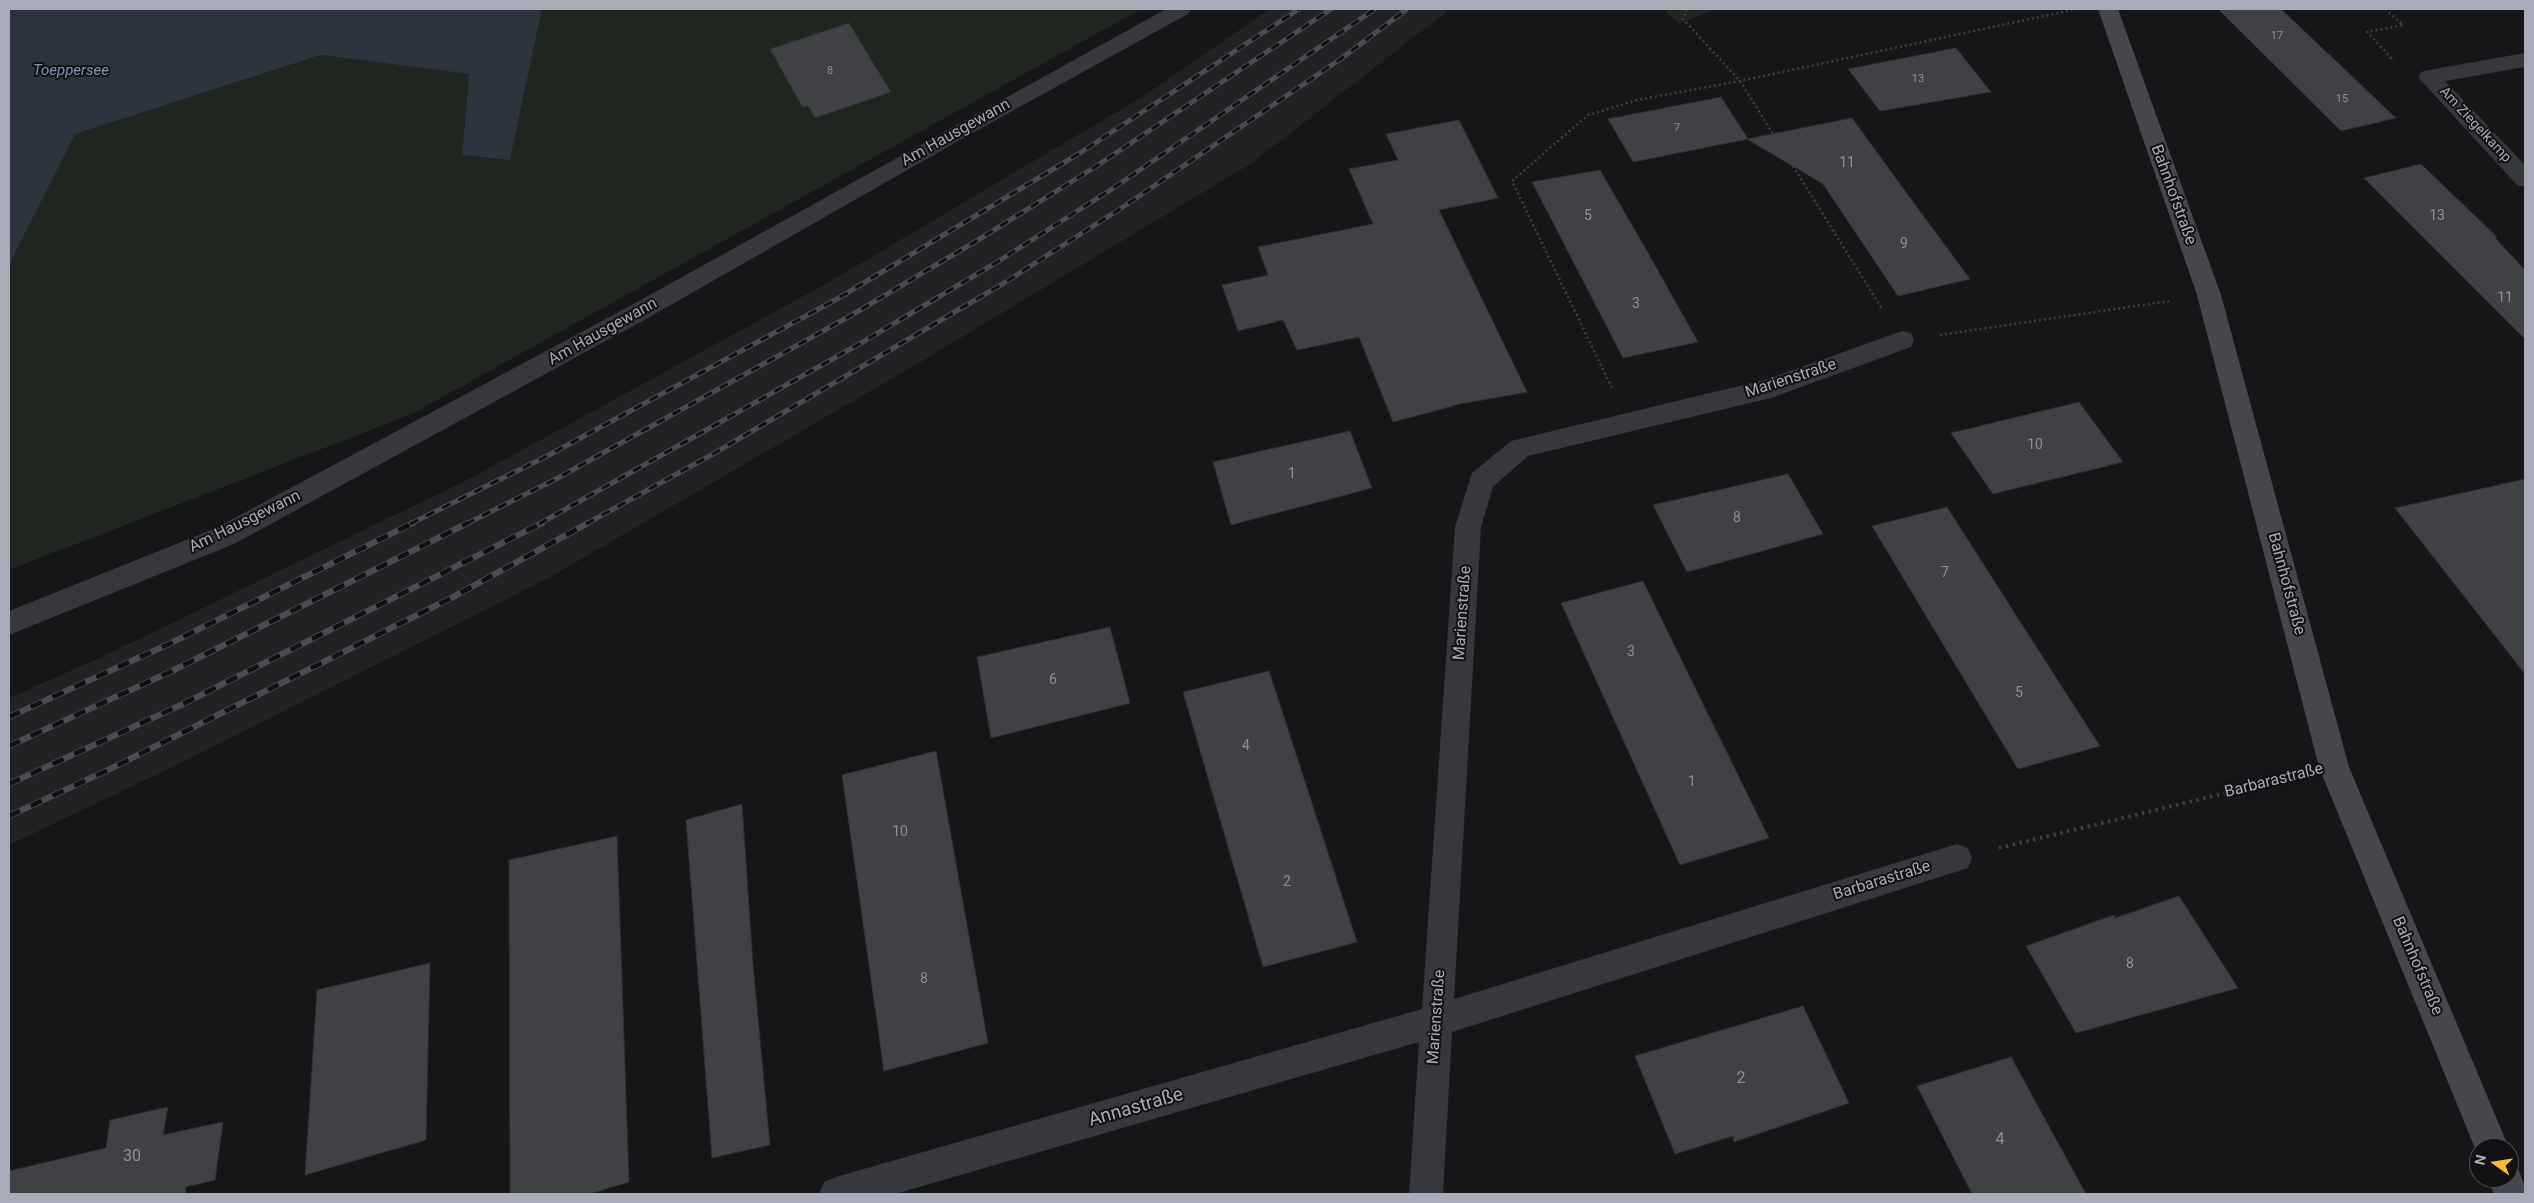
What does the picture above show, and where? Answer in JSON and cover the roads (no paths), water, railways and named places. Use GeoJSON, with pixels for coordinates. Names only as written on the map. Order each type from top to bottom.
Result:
{"type":"FeatureCollection","features":[{"type":"Feature","properties":{"kind":"main road","name":"Bahnhofstraße"},"geometry":{"type":"LineString","coordinates":[[2108,9],[2209,295],[2334,767],[2488,1138]]}},
{"type":"Feature","properties":{"kind":"street","name":"Am Hausgewann"},"geometry":{"type":"LineString","coordinates":[[9,623],[225,536],[637,313],[959,130],[1181,9]]}},
{"type":"Feature","properties":{"kind":"street","name":"Am Ziegelkamp"},"geometry":{"type":"LineString","coordinates":[[2525,60],[2429,77],[2525,178]]}},
{"type":"Feature","properties":{"kind":"street","name":"Marienstraße"},"geometry":{"type":"LineString","coordinates":[[1426,1194],[1468,527],[1481,481],[1520,448],[1771,388],[1902,340]]}},
{"type":"Feature","properties":{"kind":"street","name":"Barbarastraße"},"geometry":{"type":"LineString","coordinates":[[1437,1021],[1957,858]]}},
{"type":"Feature","properties":{"kind":"street","name":"Annastraße"},"geometry":{"type":"LineString","coordinates":[[836,1194],[1437,1021]]}},
{"type":"Feature","properties":{"kind":"water","name":"Toeppersee"},"geometry":{"type":"Polygon","coordinates":[[[9,9],[542,9],[510,160],[462,155],[469,74],[321,55],[75,134],[9,265],[9,9]]]}},
{"type":"Feature","properties":{"kind":"railway"},"geometry":{"type":"LineString","coordinates":[[410,524],[549,455],[837,299],[1080,153],[1299,9]]}},
{"type":"Feature","properties":{"kind":"railway"},"geometry":{"type":"LineString","coordinates":[[9,746],[172,671],[556,479],[850,316],[978,240],[1095,167],[1331,9]]}},
{"type":"Feature","properties":{"kind":"railway"},"geometry":{"type":"LineString","coordinates":[[539,524],[861,343],[994,264],[1112,189],[1375,9]]}},
{"type":"Feature","properties":{"kind":"railway"},"geometry":{"type":"LineString","coordinates":[[586,524],[713,454],[1004,283],[1126,205],[1342,58],[1407,9]]}},
{"type":"Feature","properties":{"kind":"railway"},"geometry":{"type":"LineString","coordinates":[[9,717],[171,643],[413,523]]}},
{"type":"Feature","properties":{"kind":"railway"},"geometry":{"type":"LineString","coordinates":[[9,784],[183,704],[542,523]]}},
{"type":"Feature","properties":{"kind":"railway"},"geometry":{"type":"LineString","coordinates":[[9,816],[108,770],[453,597],[588,523]]}}]}
